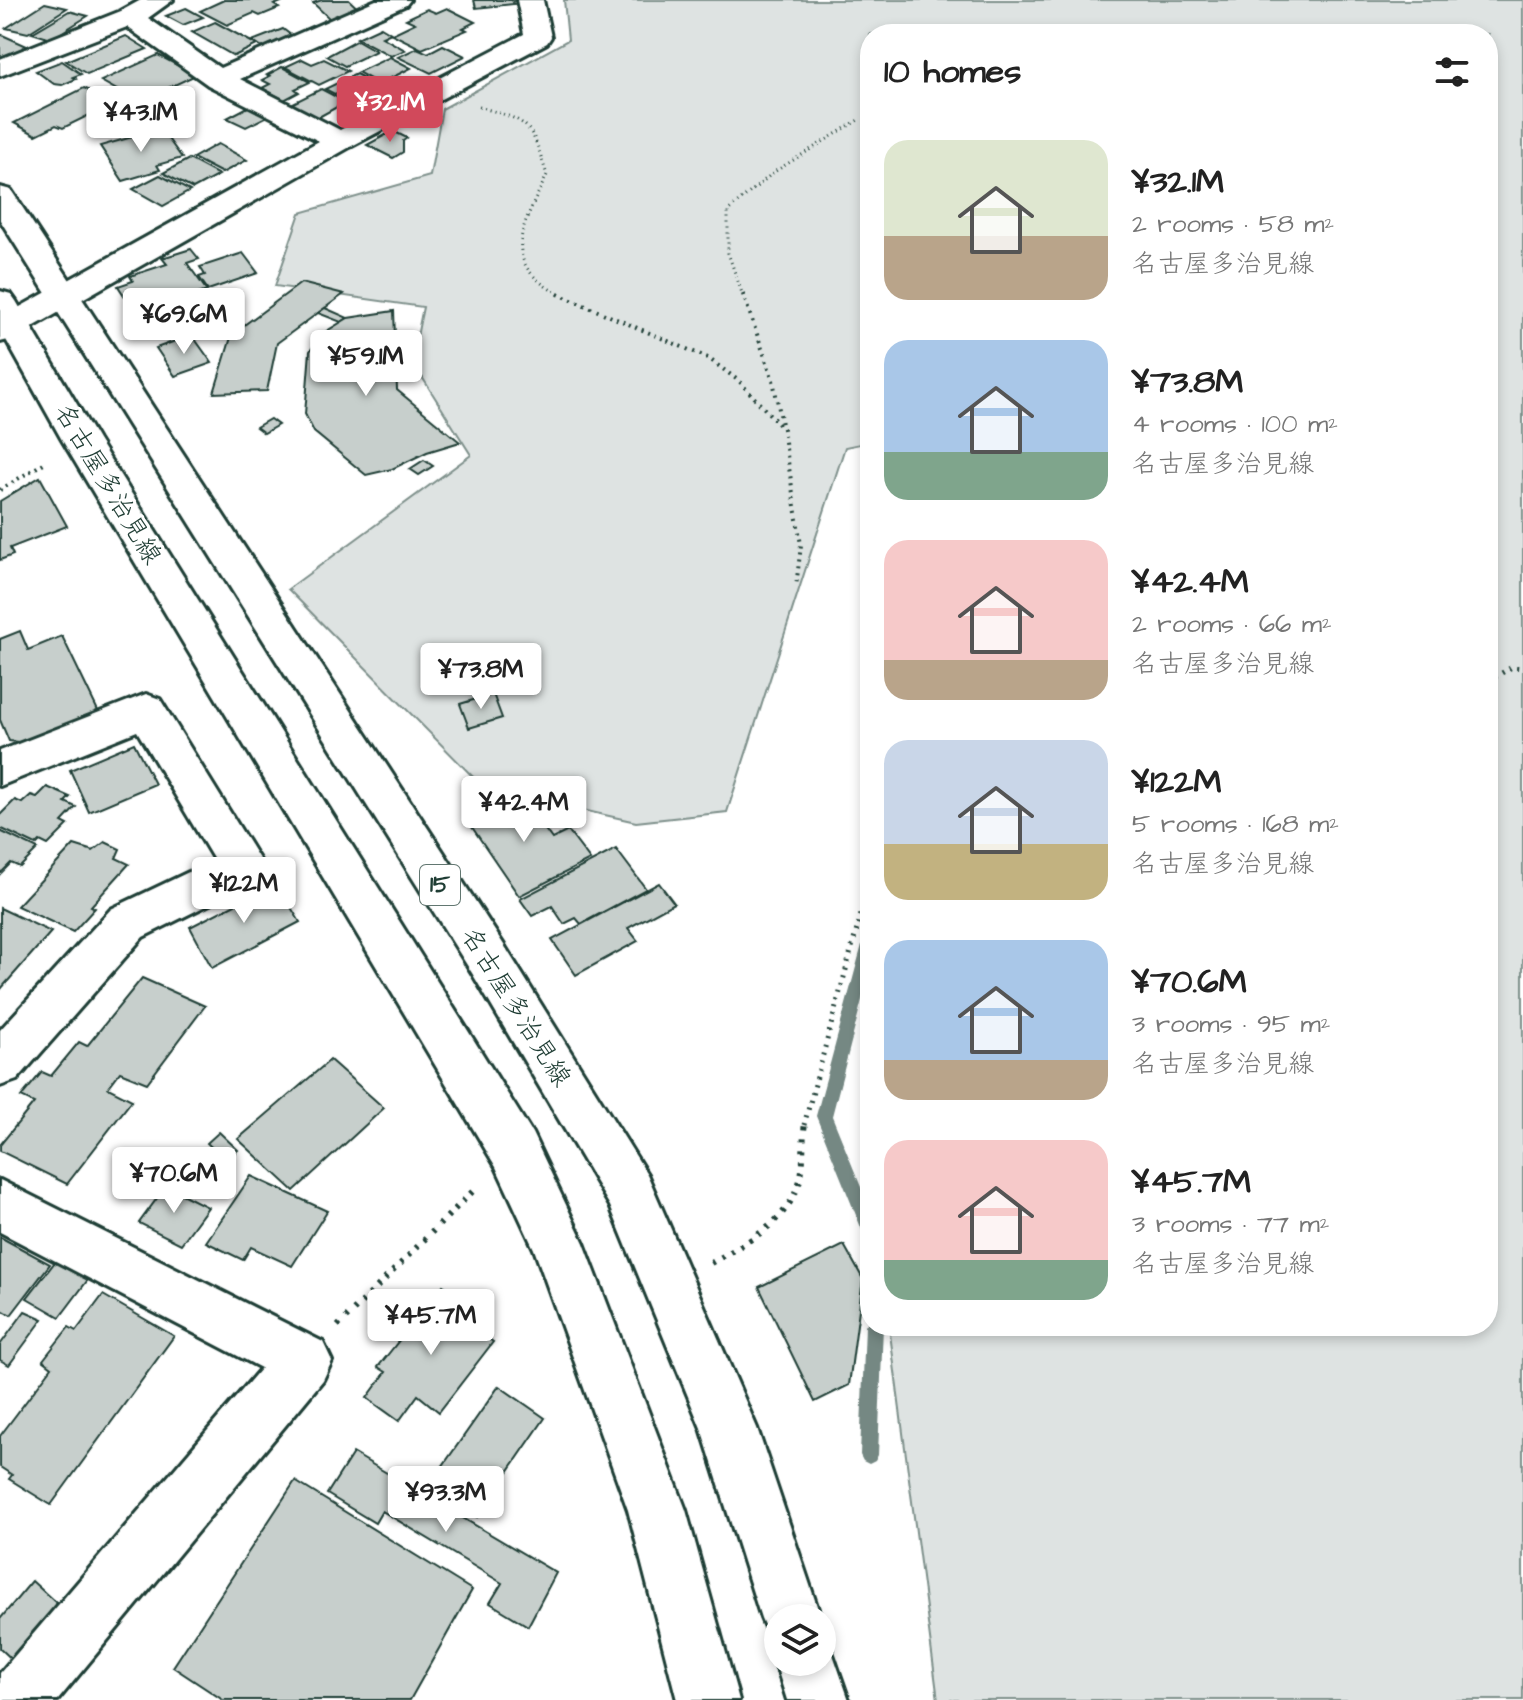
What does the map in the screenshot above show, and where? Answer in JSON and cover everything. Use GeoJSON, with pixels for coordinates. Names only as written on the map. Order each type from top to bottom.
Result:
{"type":"FeatureCollection","features":[{"type":"Feature","properties":{"kind":"main road"},"geometry":{"type":"LineString","coordinates":[[0,68],[130,17],[160,0]]}},
{"type":"Feature","properties":{"kind":"main road"},"geometry":{"type":"LineString","coordinates":[[218,79],[397,0]]}},
{"type":"Feature","properties":{"kind":"main road"},"geometry":{"type":"LineString","coordinates":[[5,319],[66,297],[340,141],[538,37],[530,0]]}},
{"type":"Feature","properties":{"kind":"main road"},"geometry":{"type":"LineString","coordinates":[[130,17],[218,79],[340,141]]}},
{"type":"Feature","properties":{"kind":"main road","name":"名古屋多治見線"},"geometry":{"type":"LineString","coordinates":[[0,196],[559,1074],[629,1191],[729,1428],[786,1604]]}},
{"type":"Feature","properties":{"kind":"main road","name":"名古屋多治見線"},"geometry":{"type":"LineString","coordinates":[[5,319],[514,1150],[558,1243],[657,1510],[708,1700]]}},
{"type":"Feature","properties":{"kind":"main road"},"geometry":{"type":"LineString","coordinates":[[0,769],[146,710],[242,867],[127,923],[0,1064]]}},
{"type":"Feature","properties":{"kind":"main road"},"geometry":{"type":"LineString","coordinates":[[0,1205],[304,1361],[18,1700]]}},
{"type":"Feature","properties":{"kind":"main road"},"geometry":{"type":"LineString","coordinates":[[810,1676],[818,1700]]}},
{"type":"Feature","properties":{"kind":"path"},"geometry":{"type":"LineString","coordinates":[[429,94],[519,118],[534,136],[547,175],[522,234],[521,261],[534,280],[612,319],[709,358],[746,390],[783,429]]}},
{"type":"Feature","properties":{"kind":"path"},"geometry":{"type":"LineString","coordinates":[[796,587],[801,545],[783,429],[773,380],[728,253],[728,211],[774,172],[860,119]]}},
{"type":"Feature","properties":{"kind":"path"},"geometry":{"type":"LineString","coordinates":[[0,490],[80,440]]}},
{"type":"Feature","properties":{"kind":"path"},"geometry":{"type":"LineString","coordinates":[[1498,675],[1512,667],[1523,668]]}},
{"type":"Feature","properties":{"kind":"path"},"geometry":{"type":"LineString","coordinates":[[669,1286],[780,1220],[793,1199],[805,1166],[804,1126],[860,918]]}},
{"type":"Feature","properties":{"kind":"path"},"geometry":{"type":"LineString","coordinates":[[304,1361],[514,1150]]}},
{"type":"Feature","properties":{"kind":"shaded area"},"geometry":{"type":"Polygon","coordinates":[[[564,0],[1523,0],[1523,1700],[938,1700],[890,1336],[1498,1336],[1498,24],[860,24],[860,444],[845,447],[727,812],[636,822],[484,788],[288,589],[471,455],[412,361],[423,307],[275,286],[300,213],[430,176],[442,109],[568,40],[564,0]]]}},
{"type":"Feature","properties":{"kind":"building"},"geometry":{"type":"Polygon","coordinates":[[[224,0],[286,0],[274,5],[279,8],[260,16],[254,13],[227,25],[200,11],[224,0]]]}},
{"type":"Feature","properties":{"kind":"building"},"geometry":{"type":"Polygon","coordinates":[[[349,0],[362,12],[332,21],[313,3],[349,0]]]}},
{"type":"Feature","properties":{"kind":"building"},"geometry":{"type":"Polygon","coordinates":[[[474,0],[512,0],[514,4],[476,8],[474,0]]]}},
{"type":"Feature","properties":{"kind":"building"},"geometry":{"type":"Polygon","coordinates":[[[45,3],[67,8],[28,33],[6,28],[45,3]]]}},
{"type":"Feature","properties":{"kind":"building"},"geometry":{"type":"Polygon","coordinates":[[[186,8],[203,17],[183,25],[166,16],[186,8]]]}},
{"type":"Feature","properties":{"kind":"building"},"geometry":{"type":"Polygon","coordinates":[[[447,8],[475,22],[463,28],[467,30],[422,49],[392,34],[415,23],[406,19],[427,9],[436,13],[447,8]]]}},
{"type":"Feature","properties":{"kind":"building"},"geometry":{"type":"Polygon","coordinates":[[[69,11],[88,16],[51,39],[32,33],[69,11]]]}},
{"type":"Feature","properties":{"kind":"building"},"geometry":{"type":"Polygon","coordinates":[[[215,22],[257,45],[234,56],[192,32],[215,22]]]}},
{"type":"Feature","properties":{"kind":"building"},"geometry":{"type":"Polygon","coordinates":[[[381,27],[391,33],[382,37],[405,50],[391,56],[357,38],[381,27]]]}},
{"type":"Feature","properties":{"kind":"building"},"geometry":{"type":"Polygon","coordinates":[[[283,29],[296,39],[265,50],[252,41],[283,29]]]}},
{"type":"Feature","properties":{"kind":"building"},"geometry":{"type":"Polygon","coordinates":[[[0,34],[27,46],[0,59],[0,34]]]}},
{"type":"Feature","properties":{"kind":"building"},"geometry":{"type":"Polygon","coordinates":[[[126,36],[147,49],[87,74],[66,61],[126,36]]]}},
{"type":"Feature","properties":{"kind":"building"},"geometry":{"type":"Polygon","coordinates":[[[357,40],[376,51],[345,66],[327,56],[357,40]]]}},
{"type":"Feature","properties":{"kind":"building"},"geometry":{"type":"Polygon","coordinates":[[[443,45],[465,56],[431,73],[398,57],[417,48],[428,53],[443,45]]]}},
{"type":"Feature","properties":{"kind":"building"},"geometry":{"type":"Polygon","coordinates":[[[158,55],[196,75],[138,102],[101,81],[158,55]]]}},
{"type":"Feature","properties":{"kind":"building"},"geometry":{"type":"Polygon","coordinates":[[[390,57],[411,68],[379,84],[358,72],[390,57]]]}},
{"type":"Feature","properties":{"kind":"building"},"geometry":{"type":"Polygon","coordinates":[[[302,59],[312,64],[324,59],[348,71],[319,85],[285,67],[302,59]]]}},
{"type":"Feature","properties":{"kind":"building"},"geometry":{"type":"Polygon","coordinates":[[[62,61],[81,74],[62,85],[54,84],[36,71],[62,61]]]}},
{"type":"Feature","properties":{"kind":"building"},"geometry":{"type":"Polygon","coordinates":[[[282,67],[310,82],[295,89],[299,92],[284,100],[262,88],[270,84],[262,80],[282,67]]]}},
{"type":"Feature","properties":{"kind":"building"},"geometry":{"type":"Polygon","coordinates":[[[356,74],[378,86],[348,101],[325,89],[356,74]]]}},
{"type":"Feature","properties":{"kind":"building"},"geometry":{"type":"Polygon","coordinates":[[[84,88],[114,103],[63,128],[56,125],[36,135],[14,123],[84,88]]]}},
{"type":"Feature","properties":{"kind":"building"},"geometry":{"type":"Polygon","coordinates":[[[321,89],[346,102],[317,118],[291,104],[321,89]]]}},
{"type":"Feature","properties":{"kind":"building"},"geometry":{"type":"Polygon","coordinates":[[[352,104],[369,113],[357,119],[340,111],[352,104]]]}},
{"type":"Feature","properties":{"kind":"building"},"geometry":{"type":"Polygon","coordinates":[[[250,106],[268,116],[246,127],[227,118],[250,106]]]}},
{"type":"Feature","properties":{"kind":"building"},"geometry":{"type":"Polygon","coordinates":[[[135,110],[152,119],[137,127],[120,118],[135,110]]]}},
{"type":"Feature","properties":{"kind":"building"},"geometry":{"type":"Polygon","coordinates":[[[161,129],[182,158],[157,165],[160,170],[123,181],[100,146],[161,129]]]}},
{"type":"Feature","properties":{"kind":"building"},"geometry":{"type":"Polygon","coordinates":[[[393,131],[407,138],[403,141],[403,152],[393,158],[367,145],[393,131]]]}},
{"type":"Feature","properties":{"kind":"building"},"geometry":{"type":"Polygon","coordinates":[[[218,144],[247,160],[222,173],[193,158],[218,144]]]}},
{"type":"Feature","properties":{"kind":"building"},"geometry":{"type":"Polygon","coordinates":[[[189,159],[219,175],[193,189],[163,173],[189,159]]]}},
{"type":"Feature","properties":{"kind":"building"},"geometry":{"type":"Polygon","coordinates":[[[160,175],[190,191],[163,206],[133,189],[160,175]]]}},
{"type":"Feature","properties":{"kind":"building"},"geometry":{"type":"Polygon","coordinates":[[[191,249],[199,259],[187,263],[207,291],[137,315],[118,286],[133,281],[130,276],[167,264],[162,258],[191,249]]]}},
{"type":"Feature","properties":{"kind":"building"},"geometry":{"type":"Polygon","coordinates":[[[243,253],[258,273],[208,290],[199,277],[205,275],[200,267],[243,253]]]}},
{"type":"Feature","properties":{"kind":"building"},"geometry":{"type":"Polygon","coordinates":[[[301,283],[344,294],[277,343],[267,391],[214,393],[232,334],[301,283]]]}},
{"type":"Feature","properties":{"kind":"building"},"geometry":{"type":"Polygon","coordinates":[[[325,308],[348,318],[341,322],[318,313],[325,308]]]}},
{"type":"Feature","properties":{"kind":"building"},"geometry":{"type":"Polygon","coordinates":[[[394,311],[397,390],[460,442],[427,452],[392,469],[366,475],[314,432],[305,414],[310,351],[322,334],[348,318],[394,311]]]}},
{"type":"Feature","properties":{"kind":"building"},"geometry":{"type":"Polygon","coordinates":[[[192,335],[212,363],[175,376],[156,348],[192,335]]]}},
{"type":"Feature","properties":{"kind":"building"},"geometry":{"type":"Polygon","coordinates":[[[270,419],[278,425],[264,433],[256,427],[270,419]]]}},
{"type":"Feature","properties":{"kind":"building"},"geometry":{"type":"Polygon","coordinates":[[[424,460],[433,466],[419,475],[410,469],[424,460]]]}},
{"type":"Feature","properties":{"kind":"building"},"geometry":{"type":"Polygon","coordinates":[[[40,477],[67,526],[10,548],[13,555],[0,560],[0,501],[40,477]]]}},
{"type":"Feature","properties":{"kind":"building"},"geometry":{"type":"Polygon","coordinates":[[[20,631],[28,650],[62,636],[99,713],[28,743],[9,741],[0,720],[0,639],[20,631]]]}},
{"type":"Feature","properties":{"kind":"building"},"geometry":{"type":"Polygon","coordinates":[[[493,694],[502,718],[469,728],[460,704],[493,694]]]}},
{"type":"Feature","properties":{"kind":"building"},"geometry":{"type":"Polygon","coordinates":[[[134,743],[155,784],[89,812],[70,770],[134,743]]]}},
{"type":"Feature","properties":{"kind":"building"},"geometry":{"type":"Polygon","coordinates":[[[47,787],[70,797],[65,802],[76,807],[62,822],[68,825],[48,845],[40,841],[36,845],[0,828],[0,815],[15,800],[22,803],[31,795],[37,797],[47,787]]]}},
{"type":"Feature","properties":{"kind":"building"},"geometry":{"type":"Polygon","coordinates":[[[517,791],[552,839],[568,831],[590,860],[519,896],[465,817],[517,791]]]}},
{"type":"Feature","properties":{"kind":"building"},"geometry":{"type":"Polygon","coordinates":[[[0,831],[38,849],[20,867],[11,863],[0,874],[0,831]]]}},
{"type":"Feature","properties":{"kind":"building"},"geometry":{"type":"Polygon","coordinates":[[[105,842],[120,849],[116,858],[129,864],[91,906],[95,908],[73,932],[17,906],[74,845],[93,851],[105,842]]]}},
{"type":"Feature","properties":{"kind":"building"},"geometry":{"type":"Polygon","coordinates":[[[616,849],[646,889],[581,924],[576,918],[564,924],[552,906],[532,916],[520,899],[616,849]]]}},
{"type":"Feature","properties":{"kind":"building"},"geometry":{"type":"Polygon","coordinates":[[[276,883],[300,922],[212,968],[190,927],[276,883]]]}},
{"type":"Feature","properties":{"kind":"building"},"geometry":{"type":"Polygon","coordinates":[[[659,883],[674,903],[628,928],[638,941],[576,975],[552,940],[659,883]]]}},
{"type":"Feature","properties":{"kind":"building"},"geometry":{"type":"Polygon","coordinates":[[[0,908],[51,932],[0,990],[0,908]]]}},
{"type":"Feature","properties":{"kind":"building"},"geometry":{"type":"Polygon","coordinates":[[[142,978],[205,1006],[147,1083],[120,1072],[108,1088],[132,1100],[67,1184],[0,1151],[0,1145],[34,1103],[21,1097],[42,1072],[51,1076],[79,1042],[87,1046],[142,978]]]}},
{"type":"Feature","properties":{"kind":"building"},"geometry":{"type":"Polygon","coordinates":[[[330,1060],[384,1108],[294,1191],[238,1139],[330,1060]]]}},
{"type":"Feature","properties":{"kind":"building"},"geometry":{"type":"Polygon","coordinates":[[[219,1132],[238,1150],[226,1161],[207,1143],[219,1132]]]}},
{"type":"Feature","properties":{"kind":"building"},"geometry":{"type":"Polygon","coordinates":[[[251,1176],[327,1211],[292,1266],[251,1247],[243,1260],[206,1242],[251,1176]]]}},
{"type":"Feature","properties":{"kind":"building"},"geometry":{"type":"Polygon","coordinates":[[[166,1186],[208,1207],[181,1244],[139,1223],[166,1186]]]}},
{"type":"Feature","properties":{"kind":"building"},"geometry":{"type":"Polygon","coordinates":[[[0,1237],[50,1264],[11,1315],[0,1309],[0,1237]]]}},
{"type":"Feature","properties":{"kind":"building"},"geometry":{"type":"Polygon","coordinates":[[[844,1245],[860,1274],[860,1302],[849,1385],[815,1402],[759,1287],[844,1245]]]}},
{"type":"Feature","properties":{"kind":"building"},"geometry":{"type":"Polygon","coordinates":[[[58,1258],[90,1277],[60,1317],[27,1298],[58,1258]]]}},
{"type":"Feature","properties":{"kind":"building"},"geometry":{"type":"Polygon","coordinates":[[[443,1285],[477,1309],[467,1323],[493,1342],[439,1412],[418,1395],[399,1421],[367,1398],[386,1372],[378,1367],[443,1285]]]}},
{"type":"Feature","properties":{"kind":"building"},"geometry":{"type":"Polygon","coordinates":[[[103,1295],[174,1336],[51,1505],[9,1479],[12,1475],[0,1467],[0,1436],[52,1367],[43,1360],[69,1327],[76,1331],[103,1295]]]}},
{"type":"Feature","properties":{"kind":"building"},"geometry":{"type":"Polygon","coordinates":[[[25,1311],[43,1319],[9,1365],[0,1360],[0,1345],[25,1311]]]}},
{"type":"Feature","properties":{"kind":"building"},"geometry":{"type":"Polygon","coordinates":[[[499,1386],[545,1418],[477,1517],[430,1484],[499,1386]]]}},
{"type":"Feature","properties":{"kind":"building"},"geometry":{"type":"Polygon","coordinates":[[[353,1453],[556,1573],[528,1626],[490,1603],[502,1583],[382,1511],[375,1523],[327,1494],[353,1453]]]}},
{"type":"Feature","properties":{"kind":"building"},"geometry":{"type":"Polygon","coordinates":[[[295,1481],[472,1590],[410,1700],[223,1700],[173,1667],[295,1481]]]}},
{"type":"Feature","properties":{"kind":"building"},"geometry":{"type":"Polygon","coordinates":[[[32,1581],[65,1611],[20,1667],[0,1648],[0,1619],[32,1581]]]}},
{"type":"Feature","properties":{"kind":"waterway"},"geometry":{"type":"LineString","coordinates":[[860,979],[824,1116],[860,1204]]}},
{"type":"Feature","properties":{"kind":"waterway"},"geometry":{"type":"LineString","coordinates":[[869,1455],[874,1336]]}}]}
